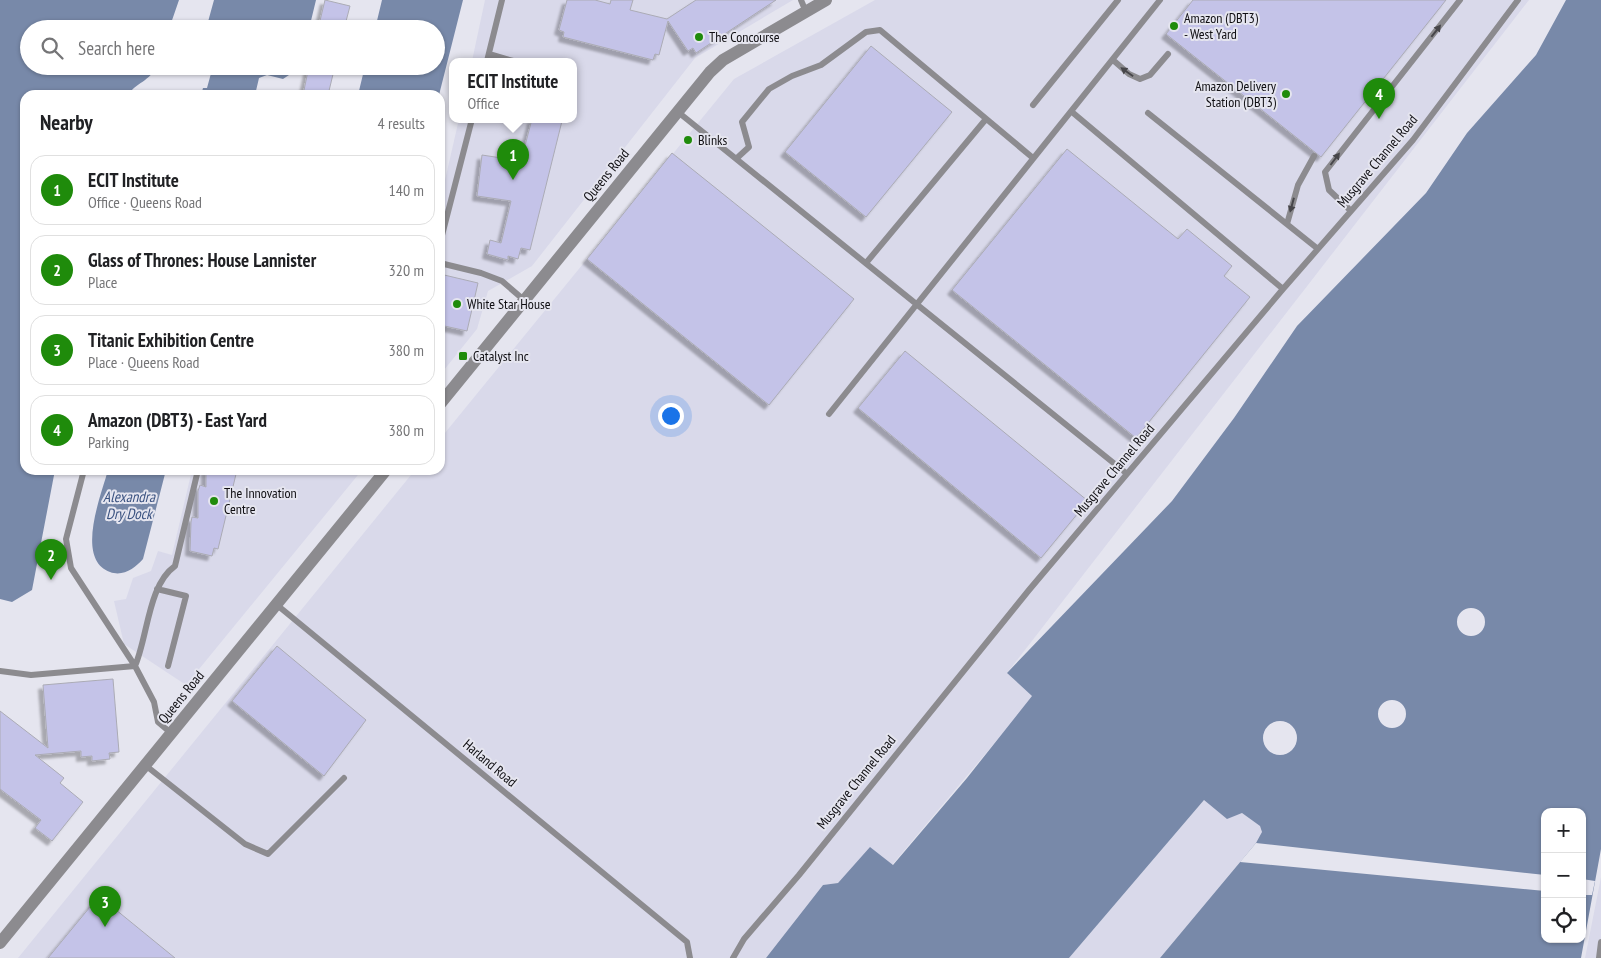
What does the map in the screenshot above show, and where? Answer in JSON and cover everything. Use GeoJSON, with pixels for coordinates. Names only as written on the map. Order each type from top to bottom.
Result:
{"type":"FeatureCollection","features":[{"type":"Feature","properties":{"kind":"street","name":"Queens Road"},"geometry":{"type":"LineString","coordinates":[[445,398],[710,72],[723,60],[804,6],[826,0]]}},
{"type":"Feature","properties":{"kind":"street","name":"Queens Road"},"geometry":{"type":"LineString","coordinates":[[0,943],[382,475]]}},
{"type":"Feature","properties":{"kind":"lane"},"geometry":{"type":"LineString","coordinates":[[487,58],[502,0]]}},
{"type":"Feature","properties":{"kind":"lane"},"geometry":{"type":"LineString","coordinates":[[1033,105],[1118,0]]}},
{"type":"Feature","properties":{"kind":"lane"},"geometry":{"type":"LineString","coordinates":[[829,414],[1160,0]]}},
{"type":"Feature","properties":{"kind":"lane"},"geometry":{"type":"LineString","coordinates":[[1351,211],[1329,190],[1325,172],[1460,0]]}},
{"type":"Feature","properties":{"kind":"lane","name":"Musgrave Channel Road"},"geometry":{"type":"LineString","coordinates":[[733,958],[744,939],[799,875],[1126,473],[1413,140],[1518,0]]}},
{"type":"Feature","properties":{"kind":"lane"},"geometry":{"type":"LineString","coordinates":[[738,158],[749,146],[742,122],[769,89],[821,65],[866,32],[880,30],[1033,158]]}},
{"type":"Feature","properties":{"kind":"lane"},"geometry":{"type":"LineString","coordinates":[[488,54],[503,58]]}},
{"type":"Feature","properties":{"kind":"lane"},"geometry":{"type":"LineString","coordinates":[[1113,60],[1129,74],[1140,79],[1150,75],[1168,54]]}},
{"type":"Feature","properties":{"kind":"lane"},"geometry":{"type":"LineString","coordinates":[[678,112],[738,158],[916,305],[1126,473]]}},
{"type":"Feature","properties":{"kind":"lane"},"geometry":{"type":"LineString","coordinates":[[1072,112],[1283,289]]}},
{"type":"Feature","properties":{"kind":"lane"},"geometry":{"type":"LineString","coordinates":[[1148,113],[1318,249]]}},
{"type":"Feature","properties":{"kind":"lane"},"geometry":{"type":"LineString","coordinates":[[866,263],[986,119]]}},
{"type":"Feature","properties":{"kind":"lane"},"geometry":{"type":"LineString","coordinates":[[445,224],[471,123]]}},
{"type":"Feature","properties":{"kind":"lane"},"geometry":{"type":"LineString","coordinates":[[1287,224],[1298,185],[1314,156]]}},
{"type":"Feature","properties":{"kind":"lane"},"geometry":{"type":"LineString","coordinates":[[445,264],[481,273],[502,281],[524,300]]}},
{"type":"Feature","properties":{"kind":"lane"},"geometry":{"type":"LineString","coordinates":[[83,475],[66,539],[71,568],[135,666],[154,702],[158,722],[171,733]]}},
{"type":"Feature","properties":{"kind":"lane"},"geometry":{"type":"LineString","coordinates":[[135,666],[143,644],[157,589],[166,572],[175,566],[197,475]]}},
{"type":"Feature","properties":{"kind":"lane"},"geometry":{"type":"LineString","coordinates":[[157,589],[186,596],[168,666]]}},
{"type":"Feature","properties":{"kind":"lane","name":"Harland Road"},"geometry":{"type":"LineString","coordinates":[[277,604],[687,942],[690,958]]}},
{"type":"Feature","properties":{"kind":"lane"},"geometry":{"type":"LineString","coordinates":[[0,671],[31,675],[135,666]]}},
{"type":"Feature","properties":{"kind":"lane"},"geometry":{"type":"LineString","coordinates":[[145,765],[245,844],[268,854],[344,778]]}},
{"type":"Feature","properties":{"kind":"lane"},"geometry":{"type":"LineString","coordinates":[[1598,958],[1601,942]]}},
{"type":"Feature","properties":{"kind":"shaded area"},"geometry":{"type":"Polygon","coordinates":[[[485,0],[793,0],[695,58],[532,266],[488,291],[477,329],[445,369],[445,180],[458,123],[577,123],[577,58],[473,58],[485,0]]]}},
{"type":"Feature","properties":{"kind":"shaded area"},"geometry":{"type":"Polygon","coordinates":[[[875,0],[1529,0],[1007,673],[1032,696],[1018,715],[892,865],[870,848],[838,883],[823,885],[766,958],[18,958],[411,475],[445,475],[445,433],[734,79],[875,0]]]}},
{"type":"Feature","properties":{"kind":"shaded area"},"geometry":{"type":"Polygon","coordinates":[[[191,475],[358,475],[186,685],[124,644],[114,601],[126,599],[133,578],[151,571],[158,551],[172,555],[191,475]]]}},
{"type":"Feature","properties":{"kind":"shaded area"},"geometry":{"type":"Polygon","coordinates":[[[1204,800],[1226,818],[1242,813],[1260,826],[1262,832],[1260,838],[1160,958],[1069,958],[1204,800]]]}},
{"type":"Feature","properties":{"kind":"shaded area"},"geometry":{"type":"Polygon","coordinates":[[[1601,877],[1601,958],[1585,958],[1589,938],[1601,877]]]}},
{"type":"Feature","properties":{"kind":"water"},"geometry":{"type":"Polygon","coordinates":[[[0,0],[179,0],[172,20],[20,20],[20,75],[150,75],[132,90],[20,90],[20,475],[54,475],[32,590],[12,602],[0,599],[0,0]]]}},
{"type":"Feature","properties":{"kind":"water"},"geometry":{"type":"Polygon","coordinates":[[[214,0],[316,0],[311,20],[208,20],[214,0]]]}},
{"type":"Feature","properties":{"kind":"water"},"geometry":{"type":"Polygon","coordinates":[[[382,0],[463,0],[445,71],[445,20],[377,20],[382,0]]]}},
{"type":"Feature","properties":{"kind":"water"},"geometry":{"type":"Polygon","coordinates":[[[1566,0],[1601,0],[1601,849],[1586,931],[1586,808],[1541,808],[1541,943],[1584,943],[1581,958],[1160,958],[1256,843],[1262,832],[1260,826],[1242,813],[1227,819],[1204,800],[1069,958],[766,958],[823,885],[838,883],[870,847],[893,865],[967,778],[1032,696],[1007,673],[1172,501],[1234,418],[1297,326],[1426,193],[1467,133],[1536,55],[1566,0]]]}},
{"type":"Feature","properties":{"kind":"water"},"geometry":{"type":"Polygon","coordinates":[[[211,75],[267,75],[259,78],[256,90],[202,90],[203,88],[207,88],[211,75]]]}},
{"type":"Feature","properties":{"kind":"water"},"geometry":{"type":"Polygon","coordinates":[[[267,75],[289,75],[283,79],[267,75]]]}},
{"type":"Feature","properties":{"kind":"water"},"geometry":{"type":"Polygon","coordinates":[[[363,75],[444,75],[440,90],[359,90],[363,75]]]}},
{"type":"Feature","properties":{"kind":"water","name":"Alexandra Dry Dock"},"geometry":{"type":"Polygon","coordinates":[[[106,475],[165,475],[143,559],[136,566],[124,572],[115,573],[100,565],[94,554],[92,541],[96,510],[106,475]]]}},
{"type":"Feature","properties":{"kind":"pier"},"geometry":{"type":"Polygon","coordinates":[[[1471,608],[1481,612],[1485,622],[1481,632],[1471,636],[1461,632],[1457,622],[1461,612],[1471,608]]]}},
{"type":"Feature","properties":{"kind":"pier"},"geometry":{"type":"Polygon","coordinates":[[[1392,700],[1402,704],[1406,714],[1402,724],[1392,728],[1382,724],[1378,714],[1382,704],[1392,700]]]}},
{"type":"Feature","properties":{"kind":"pier"},"geometry":{"type":"Polygon","coordinates":[[[1280,721],[1292,726],[1297,738],[1292,750],[1280,755],[1268,750],[1263,738],[1268,726],[1280,721]]]}},
{"type":"Feature","properties":{"kind":"pier"},"geometry":{"type":"Polygon","coordinates":[[[1256,843],[1541,875],[1541,891],[1240,862],[1256,843]]]}},
{"type":"Feature","properties":{"kind":"pier"},"geometry":{"type":"Polygon","coordinates":[[[1586,880],[1595,881],[1592,895],[1586,895],[1586,880]]]}},
{"type":"Feature","properties":{"kind":"building"},"geometry":{"type":"Polygon","coordinates":[[[325,0],[350,6],[346,20],[320,20],[325,0]]]}},
{"type":"Feature","properties":{"kind":"building"},"geometry":{"type":"Polygon","coordinates":[[[567,0],[595,0],[610,4],[611,0],[633,0],[630,10],[667,19],[696,0],[776,0],[696,53],[693,48],[688,51],[668,21],[659,55],[655,54],[653,60],[563,37],[564,32],[559,30],[567,0]]]}},
{"type":"Feature","properties":{"kind":"building","name":"Amazon Delivery Station (DBT3)"},"geometry":{"type":"Polygon","coordinates":[[[1193,0],[1446,0],[1321,157],[1166,34],[1193,0]]]}},
{"type":"Feature","properties":{"kind":"building"},"geometry":{"type":"Polygon","coordinates":[[[871,46],[952,112],[866,217],[785,152],[871,46]]]}},
{"type":"Feature","properties":{"kind":"building"},"geometry":{"type":"Polygon","coordinates":[[[307,75],[333,75],[329,90],[304,90],[307,75]]]}},
{"type":"Feature","properties":{"kind":"building"},"geometry":{"type":"Polygon","coordinates":[[[531,123],[562,123],[530,250],[521,248],[518,259],[508,256],[508,260],[487,254],[490,240],[501,243],[511,201],[477,196],[482,155],[521,161],[531,123]]]}},
{"type":"Feature","properties":{"kind":"building"},"geometry":{"type":"Polygon","coordinates":[[[1067,149],[1178,239],[1187,229],[1232,266],[1224,276],[1250,297],[1136,438],[952,290],[1067,149]]]}},
{"type":"Feature","properties":{"kind":"building"},"geometry":{"type":"Polygon","coordinates":[[[672,153],[854,299],[769,405],[587,259],[672,153]]]}},
{"type":"Feature","properties":{"kind":"building","name":"White Star House"},"geometry":{"type":"Polygon","coordinates":[[[445,275],[478,283],[467,331],[445,326],[445,275]]]}},
{"type":"Feature","properties":{"kind":"building"},"geometry":{"type":"Polygon","coordinates":[[[905,351],[1088,501],[1041,558],[858,408],[905,351]]]}},
{"type":"Feature","properties":{"kind":"building","name":"The Innovation Centre"},"geometry":{"type":"Polygon","coordinates":[[[206,475],[236,475],[218,549],[214,548],[212,556],[190,551],[192,517],[198,518],[198,491],[200,485],[206,487],[206,475]]]}},
{"type":"Feature","properties":{"kind":"building"},"geometry":{"type":"Polygon","coordinates":[[[277,646],[366,720],[324,776],[232,701],[277,646]]]}},
{"type":"Feature","properties":{"kind":"building"},"geometry":{"type":"Polygon","coordinates":[[[113,679],[119,752],[109,753],[110,759],[92,761],[92,756],[81,757],[81,751],[35,755],[64,778],[60,783],[83,802],[52,841],[35,828],[41,820],[0,789],[0,711],[48,748],[43,685],[113,679]]]}},
{"type":"Feature","properties":{"kind":"building"},"geometry":{"type":"Polygon","coordinates":[[[99,896],[175,958],[48,958],[99,896]]]}},
{"type":"Feature","properties":{"kind":"place","name":"Amazon (DBT3) - West Yard"},"geometry":{"type":"Point","coordinates":[1174,26]}},
{"type":"Feature","properties":{"kind":"place","name":"The Concourse"},"geometry":{"type":"Point","coordinates":[699,37]}},
{"type":"Feature","properties":{"kind":"place","name":"Amazon Delivery Station (DBT3)"},"geometry":{"type":"Point","coordinates":[1286,94]}},
{"type":"Feature","properties":{"kind":"place","name":"Amazon (DBT3) - East Yard"},"geometry":{"type":"Point","coordinates":[1379,119]}},
{"type":"Feature","properties":{"kind":"place","name":"Blinks"},"geometry":{"type":"Point","coordinates":[688,140]}},
{"type":"Feature","properties":{"kind":"place","name":"ECIT Institute"},"geometry":{"type":"Point","coordinates":[513,180]}},
{"type":"Feature","properties":{"kind":"place","name":"White Star House"},"geometry":{"type":"Point","coordinates":[457,304]}},
{"type":"Feature","properties":{"kind":"place","name":"Catalyst Inc"},"geometry":{"type":"Point","coordinates":[463,356]}},
{"type":"Feature","properties":{"kind":"place","name":"The Innovation Centre"},"geometry":{"type":"Point","coordinates":[214,501]}},
{"type":"Feature","properties":{"kind":"place","name":"Glass of Thrones: House Lannister"},"geometry":{"type":"Point","coordinates":[51,580]}},
{"type":"Feature","properties":{"kind":"place","name":"Titanic Exhibition Centre"},"geometry":{"type":"Point","coordinates":[105,927]}}]}
